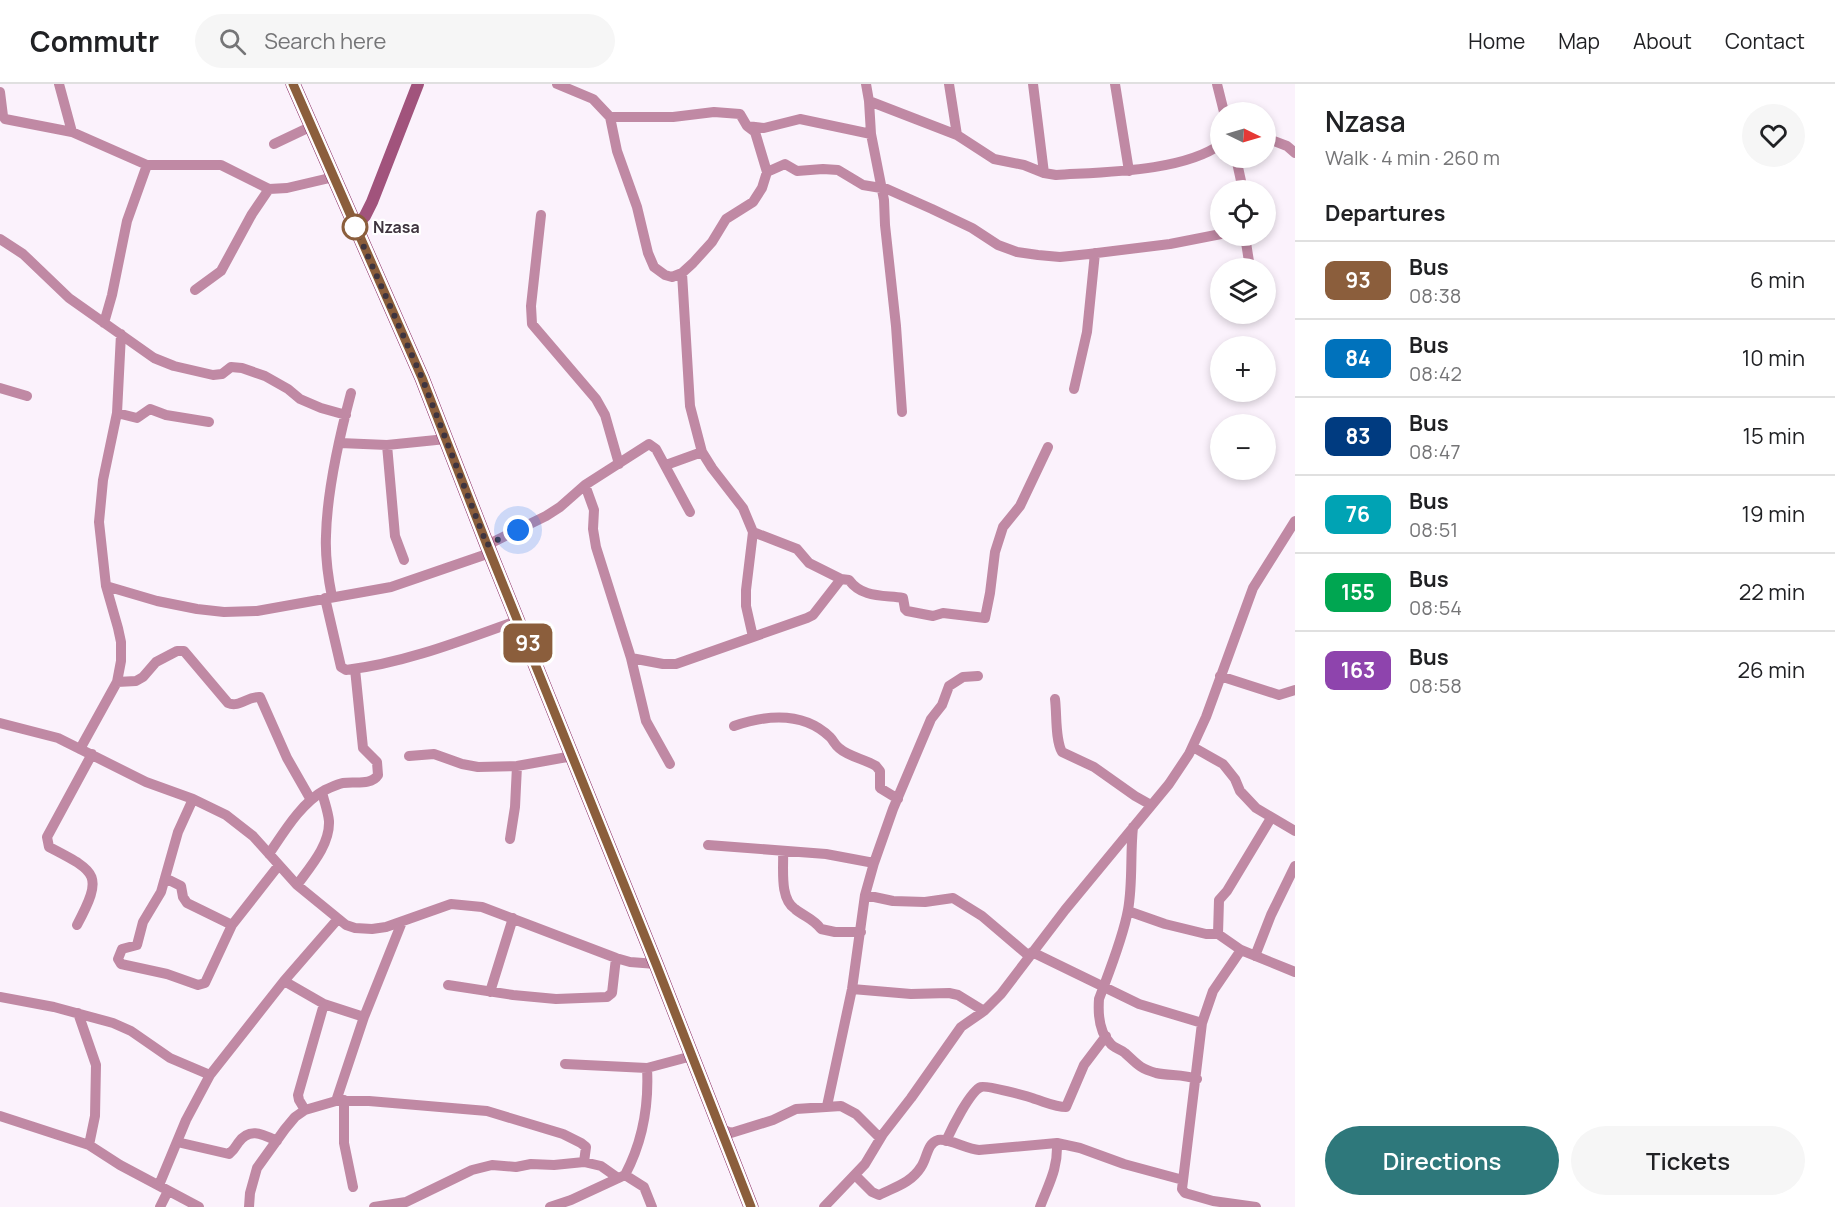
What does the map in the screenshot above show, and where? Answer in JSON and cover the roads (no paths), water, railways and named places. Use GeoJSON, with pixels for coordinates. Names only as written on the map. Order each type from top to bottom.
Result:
{"type":"FeatureCollection","features":[{"type":"Feature","properties":{"kind":"main road"},"geometry":{"type":"LineString","coordinates":[[293,84],[391,306],[446,439],[751,1207]]}},
{"type":"Feature","properties":{"kind":"main road"},"geometry":{"type":"LineString","coordinates":[[355,227],[365,216],[372,202],[417,84]]}},
{"type":"Feature","properties":{"kind":"street"},"geometry":{"type":"LineString","coordinates":[[59,84],[72,132]]}},
{"type":"Feature","properties":{"kind":"street"},"geometry":{"type":"LineString","coordinates":[[557,84],[593,99],[610,117],[617,151],[637,207],[648,253],[654,267],[665,276],[672,277],[682,273],[712,242],[726,219],[753,202],[762,188],[767,172],[755,132],[747,126],[740,114],[714,112],[673,117],[610,117]]}},
{"type":"Feature","properties":{"kind":"street"},"geometry":{"type":"LineString","coordinates":[[866,84],[871,134],[884,200],[885,234],[895,315],[902,412]]}},
{"type":"Feature","properties":{"kind":"street"},"geometry":{"type":"LineString","coordinates":[[949,84],[957,135]]}},
{"type":"Feature","properties":{"kind":"street"},"geometry":{"type":"LineString","coordinates":[[1033,84],[1044,173]]}},
{"type":"Feature","properties":{"kind":"street"},"geometry":{"type":"LineString","coordinates":[[1114,84],[1129,171]]}},
{"type":"Feature","properties":{"kind":"street"},"geometry":{"type":"LineString","coordinates":[[1217,84],[1222,102]]}},
{"type":"Feature","properties":{"kind":"street"},"geometry":{"type":"LineString","coordinates":[[0,92],[5,119],[72,132],[147,165],[221,165],[269,189],[287,188],[334,177]]}},
{"type":"Feature","properties":{"kind":"street"},"geometry":{"type":"LineString","coordinates":[[869,101],[957,135],[994,159],[1056,175],[1129,171],[1210,151]]}},
{"type":"Feature","properties":{"kind":"street"},"geometry":{"type":"LineString","coordinates":[[747,126],[764,128],[800,118],[871,134]]}},
{"type":"Feature","properties":{"kind":"street"},"geometry":{"type":"LineString","coordinates":[[274,144],[312,126]]}},
{"type":"Feature","properties":{"kind":"street"},"geometry":{"type":"LineString","coordinates":[[1276,142],[1287,146],[1295,153]]}},
{"type":"Feature","properties":{"kind":"street"},"geometry":{"type":"LineString","coordinates":[[767,172],[785,164],[797,171],[838,170],[864,185],[880,187],[932,208],[972,228],[998,245],[1017,252],[1060,257],[1170,244],[1210,236]]}},
{"type":"Feature","properties":{"kind":"street"},"geometry":{"type":"LineString","coordinates":[[104,323],[127,221],[147,165]]}},
{"type":"Feature","properties":{"kind":"street"},"geometry":{"type":"LineString","coordinates":[[195,290],[222,271],[252,214],[269,189]]}},
{"type":"Feature","properties":{"kind":"street"},"geometry":{"type":"LineString","coordinates":[[541,215],[531,306],[532,324],[596,399],[607,421],[619,464]]}},
{"type":"Feature","properties":{"kind":"street"},"geometry":{"type":"LineString","coordinates":[[0,239],[16,247],[69,298],[154,358],[174,366],[213,375],[222,374],[231,367],[242,368],[276,382],[310,404],[346,414]]}},
{"type":"Feature","properties":{"kind":"street"},"geometry":{"type":"LineString","coordinates":[[1074,389],[1087,332],[1095,253]]}},
{"type":"Feature","properties":{"kind":"street"},"geometry":{"type":"LineString","coordinates":[[682,273],[690,406],[702,452],[743,508],[753,532],[747,572],[746,606],[753,637]]}},
{"type":"Feature","properties":{"kind":"street"},"geometry":{"type":"LineString","coordinates":[[80,749],[117,682],[121,642],[105,586],[99,522],[101,494],[117,413],[121,334]]}},
{"type":"Feature","properties":{"kind":"street"},"geometry":{"type":"LineString","coordinates":[[0,388],[27,396]]}},
{"type":"Feature","properties":{"kind":"street"},"geometry":{"type":"LineString","coordinates":[[351,393],[329,500],[326,536],[328,598],[341,667],[346,670],[355,669],[447,646],[519,620]]}},
{"type":"Feature","properties":{"kind":"street"},"geometry":{"type":"LineString","coordinates":[[117,413],[137,418],[142,417],[150,409],[166,416],[209,422]]}},
{"type":"Feature","properties":{"kind":"street"},"geometry":{"type":"LineString","coordinates":[[340,443],[387,445],[446,439]]}},
{"type":"Feature","properties":{"kind":"street"},"geometry":{"type":"LineString","coordinates":[[105,586],[178,605],[224,612],[257,611],[409,582],[488,549],[546,516],[585,485],[650,444],[666,465],[690,512]]}},
{"type":"Feature","properties":{"kind":"street"},"geometry":{"type":"LineString","coordinates":[[387,445],[394,536],[404,560]]}},
{"type":"Feature","properties":{"kind":"street"},"geometry":{"type":"LineString","coordinates":[[753,532],[797,549],[809,563],[841,579],[849,580],[862,593],[903,598],[907,611],[933,616],[943,613],[985,618],[995,552],[1002,532],[1005,524],[1020,506],[1048,447]]}},
{"type":"Feature","properties":{"kind":"street"},"geometry":{"type":"LineString","coordinates":[[666,465],[702,452]]}},
{"type":"Feature","properties":{"kind":"street"},"geometry":{"type":"LineString","coordinates":[[585,485],[594,510],[593,529],[596,548],[631,658],[646,721],[670,764]]}},
{"type":"Feature","properties":{"kind":"street"},"geometry":{"type":"LineString","coordinates":[[824,1207],[856,1176],[880,1138],[961,1027],[984,1011],[1000,994],[1169,784],[1193,747],[1206,717],[1253,588],[1295,521]]}},
{"type":"Feature","properties":{"kind":"street"},"geometry":{"type":"LineString","coordinates":[[631,658],[676,664],[813,615],[841,579]]}},
{"type":"Feature","properties":{"kind":"street"},"geometry":{"type":"LineString","coordinates":[[117,682],[136,681],[156,662],[177,651],[184,651],[228,703],[237,705],[256,696],[262,700],[286,758],[311,800]]}},
{"type":"Feature","properties":{"kind":"street"},"geometry":{"type":"LineString","coordinates":[[269,854],[286,828],[311,800],[322,792],[343,783],[376,779],[378,775],[377,762],[363,748],[355,669]]}},
{"type":"Feature","properties":{"kind":"street"},"geometry":{"type":"LineString","coordinates":[[827,1106],[852,989],[865,895],[892,809],[931,719],[942,705],[949,686],[963,677],[978,676]]}},
{"type":"Feature","properties":{"kind":"street"},"geometry":{"type":"LineString","coordinates":[[1220,676],[1279,695],[1295,690]]}},
{"type":"Feature","properties":{"kind":"street"},"geometry":{"type":"LineString","coordinates":[[1055,699],[1058,741],[1062,752],[1094,767],[1151,805]]}},
{"type":"Feature","properties":{"kind":"street"},"geometry":{"type":"LineString","coordinates":[[734,726],[758,718],[794,717],[804,721],[830,737],[839,748],[876,766],[880,771],[880,788],[898,799]]}},
{"type":"Feature","properties":{"kind":"street"},"geometry":{"type":"LineString","coordinates":[[0,723],[58,738],[146,782],[193,799],[240,824],[297,885],[337,920],[356,928],[386,927],[451,904],[482,907],[616,958],[630,962],[656,964]]}},
{"type":"Feature","properties":{"kind":"street"},"geometry":{"type":"LineString","coordinates":[[1193,747],[1223,764],[1235,779],[1240,790],[1256,808],[1295,831]]}},
{"type":"Feature","properties":{"kind":"street"},"geometry":{"type":"LineString","coordinates":[[77,925],[90,898],[92,878],[88,869],[49,847],[47,837],[92,754]]}},
{"type":"Feature","properties":{"kind":"street"},"geometry":{"type":"LineString","coordinates":[[409,756],[434,754],[474,767],[517,766],[573,756]]}},
{"type":"Feature","properties":{"kind":"street"},"geometry":{"type":"LineString","coordinates":[[510,839],[515,807],[517,766]]}},
{"type":"Feature","properties":{"kind":"street"},"geometry":{"type":"LineString","coordinates":[[297,885],[326,840],[328,819],[322,792]]}},
{"type":"Feature","properties":{"kind":"street"},"geometry":{"type":"LineString","coordinates":[[193,799],[178,832],[161,892],[143,921],[137,945],[122,950],[118,959],[121,964],[167,974],[202,985],[208,978],[232,925],[279,865]]}},
{"type":"Feature","properties":{"kind":"street"},"geometry":{"type":"LineString","coordinates":[[1218,934],[1219,900],[1227,891],[1271,818]]}},
{"type":"Feature","properties":{"kind":"street"},"geometry":{"type":"LineString","coordinates":[[1133,826],[1128,911],[1099,999],[1098,1012],[1102,1029],[1110,1044],[1124,1051],[1137,1066],[1160,1074],[1182,1074],[1197,1079]]}},
{"type":"Feature","properties":{"kind":"street"},"geometry":{"type":"LineString","coordinates":[[708,845],[826,854],[874,863]]}},
{"type":"Feature","properties":{"kind":"street"},"geometry":{"type":"LineString","coordinates":[[783,850],[787,902],[814,920],[821,929],[835,932],[861,932]]}},
{"type":"Feature","properties":{"kind":"street"},"geometry":{"type":"LineString","coordinates":[[1255,956],[1271,915],[1295,866]]}},
{"type":"Feature","properties":{"kind":"street"},"geometry":{"type":"LineString","coordinates":[[165,878],[181,886],[187,903],[232,925]]}},
{"type":"Feature","properties":{"kind":"street"},"geometry":{"type":"LineString","coordinates":[[865,895],[893,901],[925,902],[953,898],[982,916],[1030,954],[1139,1004],[1202,1023]]}},
{"type":"Feature","properties":{"kind":"street"},"geometry":{"type":"LineString","coordinates":[[1128,911],[1165,924],[1206,934],[1218,934],[1241,950],[1295,972]]}},
{"type":"Feature","properties":{"kind":"street"},"geometry":{"type":"LineString","coordinates":[[490,992],[513,918]]}},
{"type":"Feature","properties":{"kind":"street"},"geometry":{"type":"LineString","coordinates":[[160,1207],[163,1188],[177,1142],[210,1076],[284,981],[337,920]]}},
{"type":"Feature","properties":{"kind":"street"},"geometry":{"type":"LineString","coordinates":[[353,1187],[344,1143],[340,1101],[364,1017],[402,922]]}},
{"type":"Feature","properties":{"kind":"street"},"geometry":{"type":"LineString","coordinates":[[1241,950],[1213,991],[1202,1023],[1182,1189],[1185,1193],[1213,1201],[1256,1207]]}},
{"type":"Feature","properties":{"kind":"street"},"geometry":{"type":"LineString","coordinates":[[448,985],[556,999],[607,997],[612,993],[616,958]]}},
{"type":"Feature","properties":{"kind":"street"},"geometry":{"type":"LineString","coordinates":[[284,981],[324,1004],[364,1017]]}},
{"type":"Feature","properties":{"kind":"street"},"geometry":{"type":"LineString","coordinates":[[852,989],[910,994],[949,993],[958,995],[984,1011]]}},
{"type":"Feature","properties":{"kind":"street"},"geometry":{"type":"LineString","coordinates":[[0,997],[78,1013],[122,1026],[170,1058],[210,1076]]}},
{"type":"Feature","properties":{"kind":"street"},"geometry":{"type":"LineString","coordinates":[[305,1110],[298,1095],[324,1004]]}},
{"type":"Feature","properties":{"kind":"street"},"geometry":{"type":"LineString","coordinates":[[78,1013],[96,1065],[95,1116],[88,1145]]}},
{"type":"Feature","properties":{"kind":"street"},"geometry":{"type":"LineString","coordinates":[[946,1141],[959,1115],[981,1086],[988,1086],[1003,1092],[1011,1091],[1056,1106],[1066,1107],[1084,1065],[1106,1036]]}},
{"type":"Feature","properties":{"kind":"street"},"geometry":{"type":"LineString","coordinates":[[565,1064],[646,1068],[692,1056]]}},
{"type":"Feature","properties":{"kind":"street"},"geometry":{"type":"LineString","coordinates":[[550,1207],[571,1200],[622,1176],[636,1149],[646,1113],[648,1093],[646,1068]]}},
{"type":"Feature","properties":{"kind":"street"},"geometry":{"type":"LineString","coordinates":[[249,1207],[257,1168],[265,1154],[295,1117],[305,1110],[340,1101],[467,1108],[497,1113],[563,1134],[582,1143],[586,1147],[584,1162]]}},
{"type":"Feature","properties":{"kind":"street"},"geometry":{"type":"LineString","coordinates":[[721,1129],[731,1133],[773,1120],[796,1109],[841,1106],[856,1114],[880,1138]]}},
{"type":"Feature","properties":{"kind":"street"},"geometry":{"type":"LineString","coordinates":[[0,1116],[88,1145],[199,1207]]}},
{"type":"Feature","properties":{"kind":"street"},"geometry":{"type":"LineString","coordinates":[[177,1142],[229,1154],[243,1138],[252,1132],[263,1134],[277,1141]]}},
{"type":"Feature","properties":{"kind":"street"},"geometry":{"type":"LineString","coordinates":[[856,1176],[872,1192],[879,1195],[903,1185],[922,1167],[931,1144],[936,1140],[979,1150],[1057,1143],[1183,1180]]}},
{"type":"Feature","properties":{"kind":"street"},"geometry":{"type":"LineString","coordinates":[[1040,1207],[1055,1172],[1057,1143]]}},
{"type":"Feature","properties":{"kind":"street"},"geometry":{"type":"LineString","coordinates":[[374,1207],[406,1202],[481,1167],[584,1162],[601,1166],[644,1187],[652,1207]]}},
{"type":"Feature","properties":{"kind":"place","name":"Nzasa"},"geometry":{"type":"Point","coordinates":[355,227]}}]}
